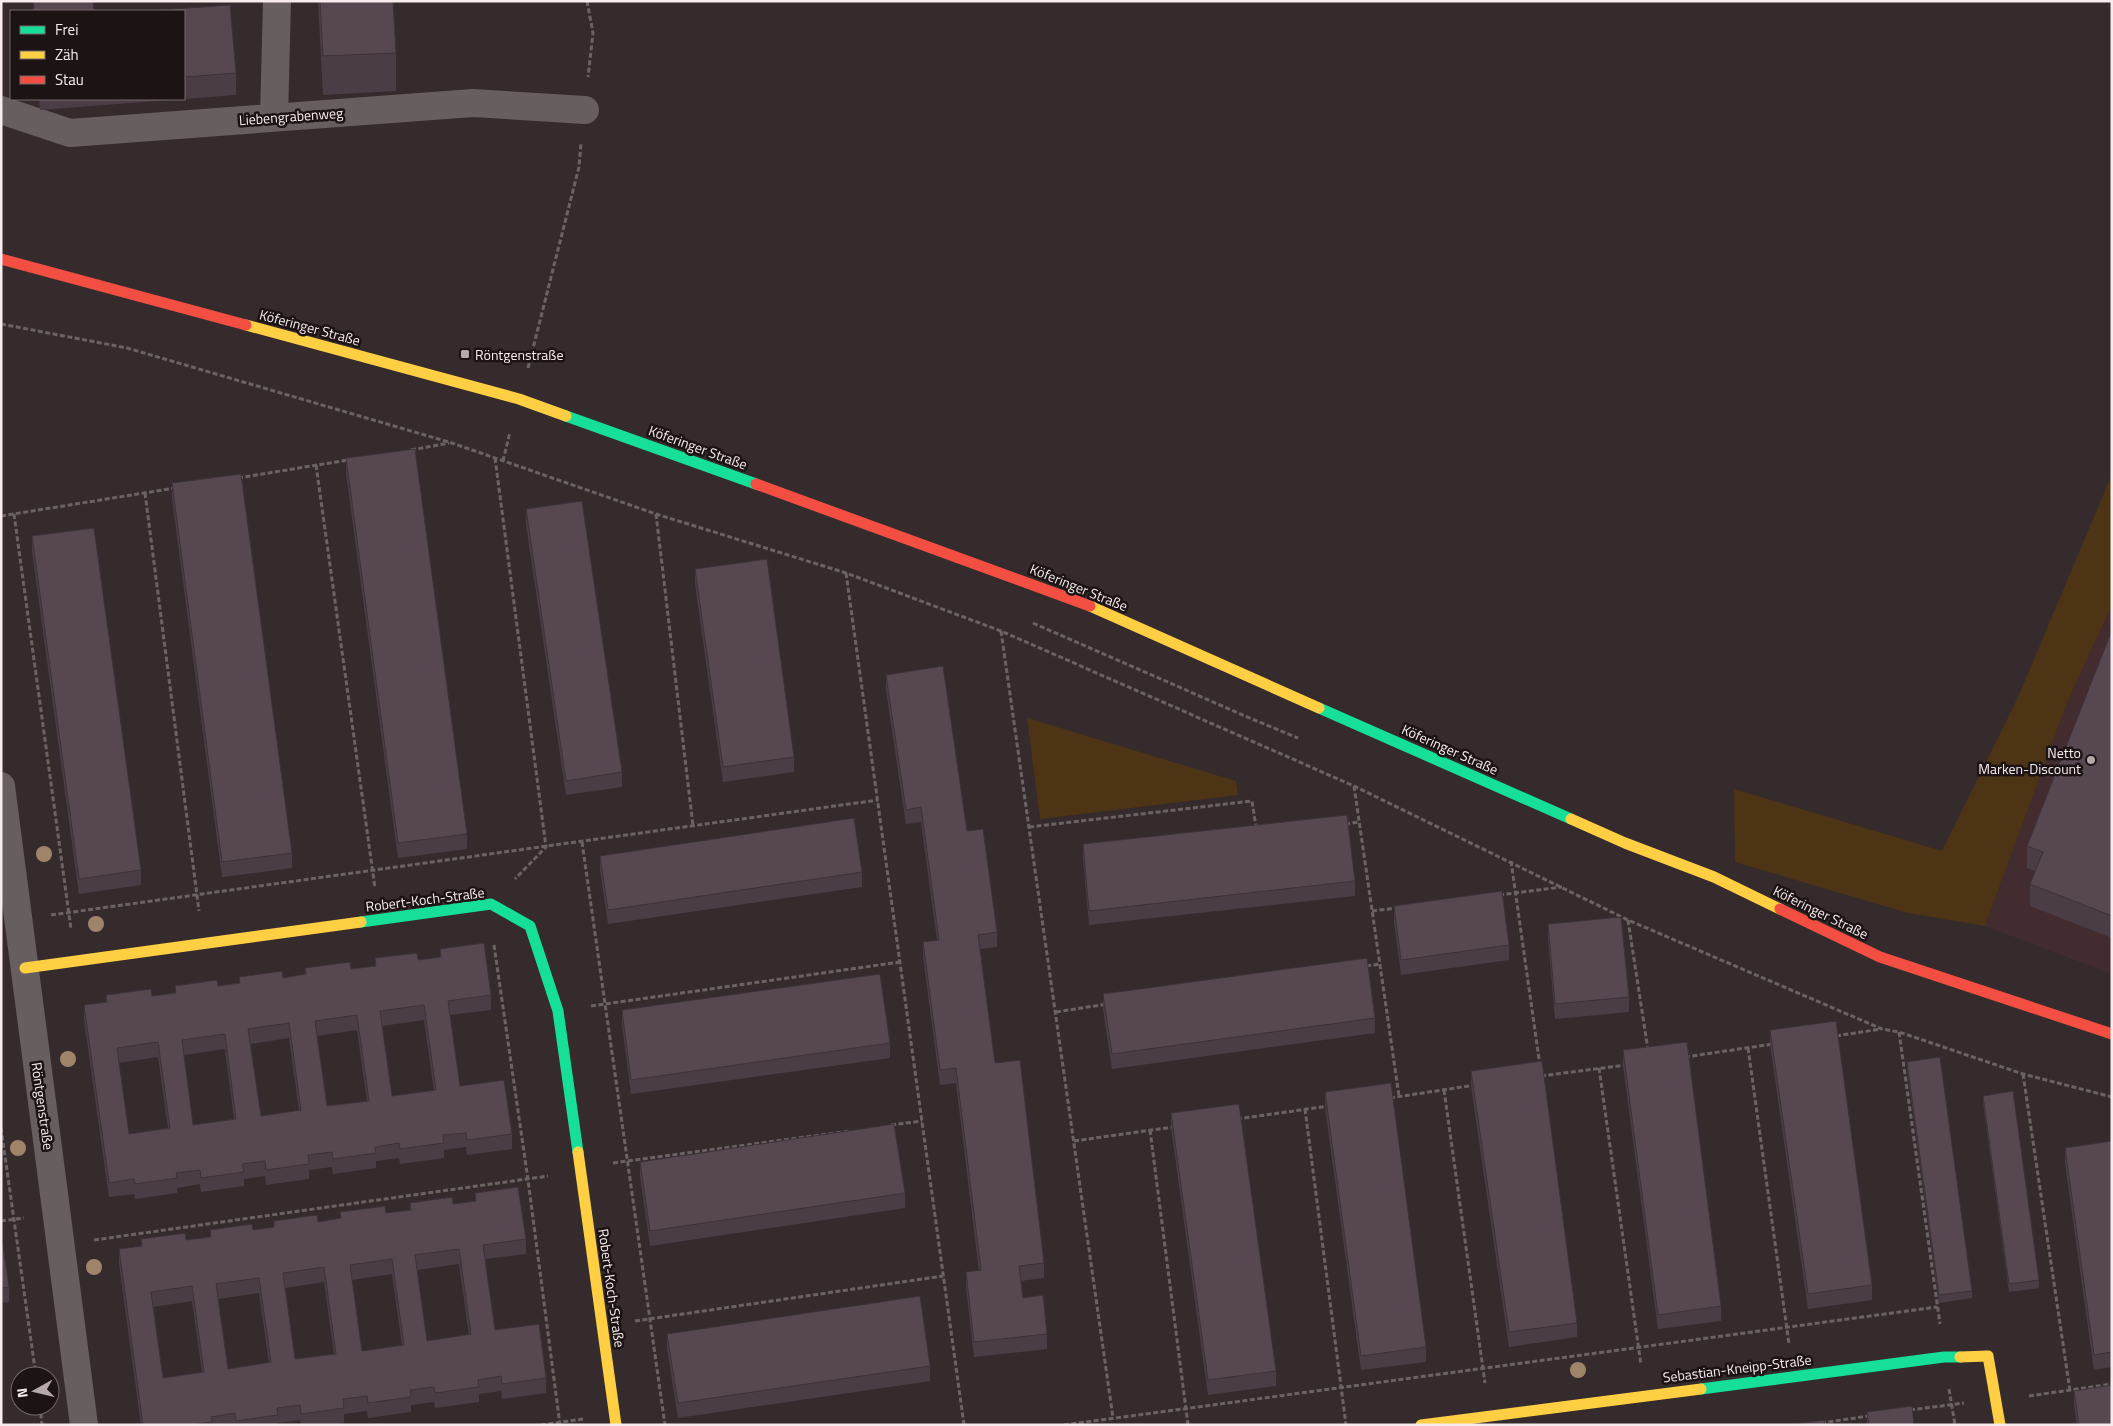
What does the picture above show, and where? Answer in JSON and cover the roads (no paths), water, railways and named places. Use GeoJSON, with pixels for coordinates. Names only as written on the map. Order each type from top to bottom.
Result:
{"type":"FeatureCollection","features":[{"type":"Feature","properties":{"kind":"street"},"geometry":{"type":"LineString","coordinates":[[274,117],[277,1]]}},
{"type":"Feature","properties":{"kind":"street","name":"Liebengrabenweg"},"geometry":{"type":"LineString","coordinates":[[1,110],[70,132],[474,103],[585,110]]}},
{"type":"Feature","properties":{"kind":"street","name":"Köferinger Straße"},"geometry":{"type":"LineString","coordinates":[[1,258],[519,399],[1078,601],[1625,843],[1714,877],[1880,957],[2112,1034]]}},
{"type":"Feature","properties":{"kind":"street","name":"Röntgenstraße"},"geometry":{"type":"LineString","coordinates":[[1,786],[84,1425]]}},
{"type":"Feature","properties":{"kind":"street","name":"Robert-Koch-Straße"},"geometry":{"type":"LineString","coordinates":[[25,968],[491,904],[530,926],[558,1011],[615,1420]]}},
{"type":"Feature","properties":{"kind":"street","name":"Sebastian-Kneipp-Straße"},"geometry":{"type":"LineString","coordinates":[[1421,1425],[1944,1356],[1988,1356],[2000,1425]]}},
{"type":"Feature","properties":{"kind":"place","name":"Röntgenstraße"},"geometry":{"type":"Point","coordinates":[465,354]}},
{"type":"Feature","properties":{"kind":"place","name":"Netto Marken-Discount"},"geometry":{"type":"Point","coordinates":[2091,760]}}]}
